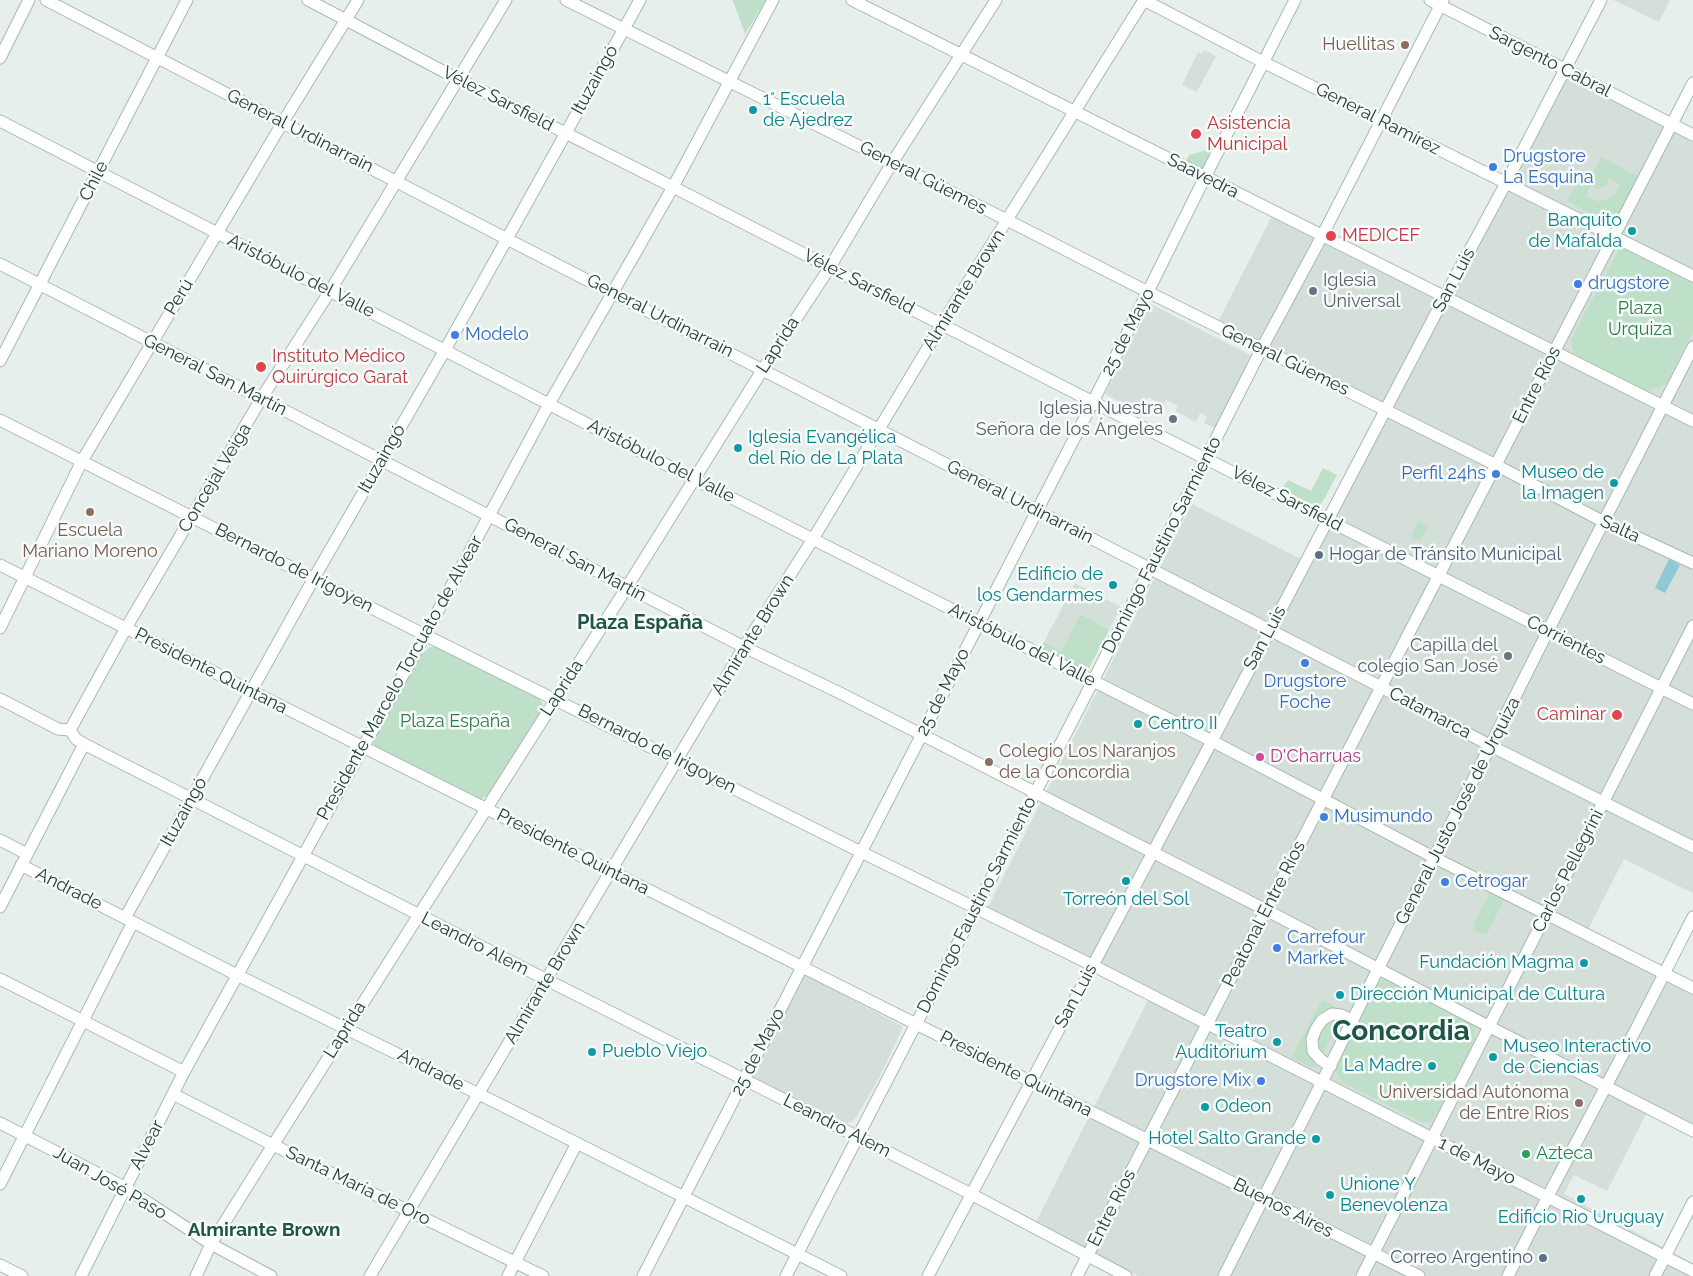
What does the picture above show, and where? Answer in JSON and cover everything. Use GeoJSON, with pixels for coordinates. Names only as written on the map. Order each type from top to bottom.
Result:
{"type":"FeatureCollection","features":[{"type":"Feature","properties":{"kind":"street"},"geometry":{"type":"LineString","coordinates":[[0,58],[29,0]]}},
{"type":"Feature","properties":{"kind":"street","name":"General Urdinarrain"},"geometry":{"type":"LineString","coordinates":[[46,0],[507,239],[614,292],[1381,687]]}},
{"type":"Feature","properties":{"kind":"street","name":"Chile"},"geometry":{"type":"LineString","coordinates":[[0,362],[187,0]]}},
{"type":"Feature","properties":{"kind":"street","name":"Vélez Sarsfield"},"geometry":{"type":"LineString","coordinates":[[308,0],[565,134],[1438,576]]}},
{"type":"Feature","properties":{"kind":"street","name":"Perú"},"geometry":{"type":"LineString","coordinates":[[0,628],[82,461],[283,122],[358,0]]}},
{"type":"Feature","properties":{"kind":"street","name":"Concejal Veiga"},"geometry":{"type":"LineString","coordinates":[[70,730],[126,628],[261,399],[330,291],[506,0]]}},
{"type":"Feature","properties":{"kind":"street","name":"General Güemes"},"geometry":{"type":"LineString","coordinates":[[566,0],[1496,465]]}},
{"type":"Feature","properties":{"kind":"street","name":"Ituzaingó"},"geometry":{"type":"LineString","coordinates":[[0,1184],[83,1021],[129,920],[191,799],[640,0]]}},
{"type":"Feature","properties":{"kind":"street","name":"Presidente Marcelo Torcuato de Alvear"},"geometry":{"type":"LineString","coordinates":[[173,1094],[549,404],[673,187],[773,0]]}},
{"type":"Feature","properties":{"kind":"street","name":"Saavedra"},"geometry":{"type":"LineString","coordinates":[[852,0],[1693,421]]}},
{"type":"Feature","properties":{"kind":"street","name":"Laprida"},"geometry":{"type":"LineString","coordinates":[[196,1276],[211,1244],[346,1028],[627,587],[763,369],[830,267],[892,163],[996,0]]}},
{"type":"Feature","properties":{"kind":"street","name":"General Ramírez"},"geometry":{"type":"LineString","coordinates":[[1144,0],[1263,62],[1693,276]]}},
{"type":"Feature","properties":{"kind":"street","name":"Almirante Brown"},"geometry":{"type":"LineString","coordinates":[[370,1276],[744,647],[813,539],[942,324],[1144,0]]}},
{"type":"Feature","properties":{"kind":"street","name":"25 de Mayo"},"geometry":{"type":"LineString","coordinates":[[643,1276],[1093,402],[1295,0]]}},
{"type":"Feature","properties":{"kind":"street","name":"San Luis"},"geometry":{"type":"LineString","coordinates":[[928,1276],[1212,741],[1601,0]]}},
{"type":"Feature","properties":{"kind":"street","name":"Sargento Cabral"},"geometry":{"type":"LineString","coordinates":[[1437,2],[1693,135]]}},
{"type":"Feature","properties":{"kind":"street","name":"Domingo Faustino Sarmiento"},"geometry":{"type":"LineString","coordinates":[[786,1276],[1093,681],[1262,348],[1381,121],[1437,2]]}},
{"type":"Feature","properties":{"kind":"street","name":"Entre Ríos"},"geometry":{"type":"LineString","coordinates":[[1381,687],[1693,82]]}},
{"type":"Feature","properties":{"kind":"street","name":"Aristóbulo del Valle"},"geometry":{"type":"LineString","coordinates":[[0,121],[694,479],[1212,741],[1435,858],[1693,988]]}},
{"type":"Feature","properties":{"kind":"street","name":"General San Martín"},"geometry":{"type":"LineString","coordinates":[[0,264],[744,647],[838,692],[1266,910],[1693,1131]]}},
{"type":"Feature","properties":{"kind":"street","name":"General Justo José de Urquiza"},"geometry":{"type":"LineString","coordinates":[[1224,1276],[1693,347]]}},
{"type":"Feature","properties":{"kind":"street","name":"Bernardo de Irigoyen"},"geometry":{"type":"LineString","coordinates":[[0,420],[1207,1024]]}},
{"type":"Feature","properties":{"kind":"street","name":"Salta"},"geometry":{"type":"LineString","coordinates":[[1496,465],[1604,522],[1693,563]]}},
{"type":"Feature","properties":{"kind":"street","name":"Presidente Quintana"},"geometry":{"type":"LineString","coordinates":[[0,566],[363,746],[1146,1140]]}},
{"type":"Feature","properties":{"kind":"street","name":"Corrientes"},"geometry":{"type":"LineString","coordinates":[[1438,576],[1693,704]]}},
{"type":"Feature","properties":{"kind":"street","name":"Carlos Pellegrini"},"geometry":{"type":"LineString","coordinates":[[1362,1276],[1693,626]]}},
{"type":"Feature","properties":{"kind":"street","name":"Catamarca"},"geometry":{"type":"LineString","coordinates":[[1381,687],[1491,746],[1693,846]]}},
{"type":"Feature","properties":{"kind":"street","name":"Peatonal Entre Ríos"},"geometry":{"type":"LineString","coordinates":[[1146,1140],[1381,687]]}},
{"type":"Feature","properties":{"kind":"street","name":"Leandro Alem"},"geometry":{"type":"LineString","coordinates":[[0,699],[58,729],[70,730],[76,739],[84,744],[971,1194],[1126,1276]]}},
{"type":"Feature","properties":{"kind":"street"},"geometry":{"type":"LineString","coordinates":[[0,907],[84,744]]}},
{"type":"Feature","properties":{"kind":"street","name":"Andrade"},"geometry":{"type":"LineString","coordinates":[[0,840],[27,854]]}},
{"type":"Feature","properties":{"kind":"street","name":"Andrade"},"geometry":{"type":"LineString","coordinates":[[21,865],[237,976],[479,1094],[841,1276]]}},
{"type":"Feature","properties":{"kind":"street"},"geometry":{"type":"LineString","coordinates":[[1508,1276],[1693,916]]}},
{"type":"Feature","properties":{"kind":"street"},"geometry":{"type":"LineString","coordinates":[[0,979],[184,1072]]}},
{"type":"Feature","properties":{"kind":"street"},"geometry":{"type":"LineString","coordinates":[[1331,1066],[1321,1060],[1313,1051],[1312,1039],[1316,1029],[1322,1020],[1332,1014],[1341,1015],[1353,1021]]}},
{"type":"Feature","properties":{"kind":"street","name":"1 de Mayo"},"geometry":{"type":"LineString","coordinates":[[1207,1024],[1693,1271]]}},
{"type":"Feature","properties":{"kind":"street","name":"Santa María de Oro"},"geometry":{"type":"LineString","coordinates":[[173,1094],[273,1145],[543,1276]]}},
{"type":"Feature","properties":{"kind":"street","name":"Alvear"},"geometry":{"type":"LineString","coordinates":[[81,1276],[173,1094]]}},
{"type":"Feature","properties":{"kind":"street","name":"Juan José Paso"},"geometry":{"type":"LineString","coordinates":[[0,1124],[126,1188],[211,1244],[271,1276]]}},
{"type":"Feature","properties":{"kind":"street","name":"Entre Ríos"},"geometry":{"type":"LineString","coordinates":[[1077,1276],[1146,1140]]}},
{"type":"Feature","properties":{"kind":"street","name":"Buenos Aires"},"geometry":{"type":"LineString","coordinates":[[1146,1140],[1419,1276]]}},
{"type":"Feature","properties":{"kind":"street"},"geometry":{"type":"LineString","coordinates":[[508,1276],[577,1143]]}},
{"type":"Feature","properties":{"kind":"street"},"geometry":{"type":"LineString","coordinates":[[1655,1276],[1693,1202]]}},
{"type":"Feature","properties":{"kind":"street"},"geometry":{"type":"LineString","coordinates":[[0,1265],[22,1276]]}},
{"type":"Feature","properties":{"kind":"shaded area"},"geometry":{"type":"Polygon","coordinates":[[[1613,0],[1670,0],[1659,22],[1613,0]]]}},
{"type":"Feature","properties":{"kind":"shaded area"},"geometry":{"type":"Polygon","coordinates":[[[1204,50],[1216,56],[1197,92],[1182,85],[1198,52],[1202,54],[1204,50]]]}},
{"type":"Feature","properties":{"kind":"shaded area"},"geometry":{"type":"Polygon","coordinates":[[[1564,75],[1693,140],[1693,893],[1624,859],[1588,930],[1693,983],[1693,1135],[1647,1112],[1607,1191],[1574,1175],[1564,1194],[1693,1263],[1693,1276],[1138,1276],[1035,1224],[1152,992],[987,909],[1192,504],[1303,560],[1382,403],[1219,320],[1276,208],[1451,296],[1564,75]]]}},
{"type":"Feature","properties":{"kind":"shaded area"},"geometry":{"type":"Polygon","coordinates":[[[1151,304],[1252,356],[1215,428],[1204,423],[1207,417],[1200,413],[1196,422],[1175,411],[1178,406],[1166,400],[1163,405],[1148,397],[1140,413],[1105,394],[1151,304]]]}},
{"type":"Feature","properties":{"kind":"shaded area"},"geometry":{"type":"Polygon","coordinates":[[[1075,583],[1121,607],[1109,630],[1080,614],[1061,651],[1044,642],[1075,583]]]}},
{"type":"Feature","properties":{"kind":"shaded area"},"geometry":{"type":"Polygon","coordinates":[[[804,974],[902,1026],[901,1032],[879,1078],[855,1119],[847,1124],[753,1077],[752,1072],[804,974]]]}},
{"type":"Feature","properties":{"kind":"green space"},"geometry":{"type":"Polygon","coordinates":[[[766,0],[745,34],[733,1],[766,0]]]}},
{"type":"Feature","properties":{"kind":"green space"},"geometry":{"type":"Polygon","coordinates":[[[1207,150],[1214,154],[1204,172],[1185,162],[1189,155],[1207,150]]]}},
{"type":"Feature","properties":{"kind":"green space"},"geometry":{"type":"Polygon","coordinates":[[[1601,157],[1641,178],[1619,221],[1612,225],[1567,201],[1579,179],[1588,181],[1601,157]],[[1609,179],[1606,186],[1597,189],[1590,186],[1586,196],[1599,202],[1614,196],[1620,184],[1609,179]]]}},
{"type":"Feature","properties":{"kind":"green space","name":"Plaza Urquiza"},"geometry":{"type":"Polygon","coordinates":[[[1624,248],[1632,250],[1693,282],[1693,331],[1666,384],[1647,391],[1579,358],[1572,349],[1571,340],[1618,251],[1624,248]]]}},
{"type":"Feature","properties":{"kind":"green space"},"geometry":{"type":"Polygon","coordinates":[[[1323,468],[1337,475],[1322,503],[1315,506],[1282,489],[1288,480],[1311,491],[1323,468]]]}},
{"type":"Feature","properties":{"kind":"green space"},"geometry":{"type":"Polygon","coordinates":[[[1419,521],[1428,526],[1420,541],[1411,536],[1419,521]]]}},
{"type":"Feature","properties":{"kind":"green space"},"geometry":{"type":"Polygon","coordinates":[[[1080,614],[1109,630],[1086,672],[1040,649],[1044,642],[1061,651],[1080,614]]]}},
{"type":"Feature","properties":{"kind":"green space","name":"Plaza España"},"geometry":{"type":"Polygon","coordinates":[[[430,647],[442,647],[537,696],[543,704],[541,716],[490,794],[481,799],[463,794],[379,752],[373,743],[419,657],[430,647]]]}},
{"type":"Feature","properties":{"kind":"green space"},"geometry":{"type":"Polygon","coordinates":[[[1491,891],[1505,898],[1488,932],[1482,934],[1475,931],[1473,925],[1491,891]]]}},
{"type":"Feature","properties":{"kind":"green space"},"geometry":{"type":"Polygon","coordinates":[[[1382,980],[1387,980],[1471,1023],[1475,1029],[1475,1039],[1435,1117],[1430,1122],[1422,1122],[1342,1082],[1337,1075],[1335,1066],[1378,983],[1382,980]]]}},
{"type":"Feature","properties":{"kind":"green space"},"geometry":{"type":"Polygon","coordinates":[[[1322,1000],[1345,1012],[1315,1068],[1291,1058],[1322,1000]]]}},
{"type":"Feature","properties":{"kind":"water"},"geometry":{"type":"Polygon","coordinates":[[[1669,559],[1680,565],[1665,593],[1655,588],[1669,559]]]}},
{"type":"Feature","properties":{"kind":"place","name":"Huellitas"},"geometry":{"type":"Point","coordinates":[1405,45]}},
{"type":"Feature","properties":{"kind":"place","name":"1° Escuela de Ajedrez"},"geometry":{"type":"Point","coordinates":[753,110]}},
{"type":"Feature","properties":{"kind":"place","name":"Asistencia Municipal"},"geometry":{"type":"Point","coordinates":[1196,134]}},
{"type":"Feature","properties":{"kind":"place","name":"Drugstore La Esquina"},"geometry":{"type":"Point","coordinates":[1493,167]}},
{"type":"Feature","properties":{"kind":"place","name":"Banquito de Mafalda"},"geometry":{"type":"Point","coordinates":[1632,231]}},
{"type":"Feature","properties":{"kind":"place","name":"MEDICEF"},"geometry":{"type":"Point","coordinates":[1331,236]}},
{"type":"Feature","properties":{"kind":"place","name":"drugstore"},"geometry":{"type":"Point","coordinates":[1578,284]}},
{"type":"Feature","properties":{"kind":"place","name":"Iglesia Universal"},"geometry":{"type":"Point","coordinates":[1313,291]}},
{"type":"Feature","properties":{"kind":"place","name":"Modelo"},"geometry":{"type":"Point","coordinates":[455,335]}},
{"type":"Feature","properties":{"kind":"place","name":"Instituto Médico Quirúrgico Garat"},"geometry":{"type":"Point","coordinates":[261,367]}},
{"type":"Feature","properties":{"kind":"place","name":"Iglesia Nuestra Señora de los Ángeles"},"geometry":{"type":"Point","coordinates":[1173,419]}},
{"type":"Feature","properties":{"kind":"place","name":"Iglesia Evangélica del Río de La Plata"},"geometry":{"type":"Point","coordinates":[738,448]}},
{"type":"Feature","properties":{"kind":"place","name":"Perfil 24hs"},"geometry":{"type":"Point","coordinates":[1496,474]}},
{"type":"Feature","properties":{"kind":"place","name":"Museo de la Imagen"},"geometry":{"type":"Point","coordinates":[1614,483]}},
{"type":"Feature","properties":{"kind":"place","name":"Escuela Mariano Moreno"},"geometry":{"type":"Point","coordinates":[90,512]}},
{"type":"Feature","properties":{"kind":"place","name":"Hogar de Tránsito Municipal"},"geometry":{"type":"Point","coordinates":[1319,555]}},
{"type":"Feature","properties":{"kind":"place","name":"Edificio de los Gendarmes"},"geometry":{"type":"Point","coordinates":[1113,585]}},
{"type":"Feature","properties":{"kind":"place","name":"Capilla del colegio San José"},"geometry":{"type":"Point","coordinates":[1508,656]}},
{"type":"Feature","properties":{"kind":"place","name":"Drugstore Foche"},"geometry":{"type":"Point","coordinates":[1305,663]}},
{"type":"Feature","properties":{"kind":"place","name":"Caminar"},"geometry":{"type":"Point","coordinates":[1617,715]}},
{"type":"Feature","properties":{"kind":"place","name":"Centro II"},"geometry":{"type":"Point","coordinates":[1138,724]}},
{"type":"Feature","properties":{"kind":"place","name":"D'Charruas"},"geometry":{"type":"Point","coordinates":[1260,757]}},
{"type":"Feature","properties":{"kind":"place","name":"Colegio Los Naranjos de la Concordia"},"geometry":{"type":"Point","coordinates":[989,762]}},
{"type":"Feature","properties":{"kind":"place","name":"Musimundo"},"geometry":{"type":"Point","coordinates":[1324,817]}},
{"type":"Feature","properties":{"kind":"place","name":"Torreón del Sol"},"geometry":{"type":"Point","coordinates":[1126,881]}},
{"type":"Feature","properties":{"kind":"place","name":"Cetrogar"},"geometry":{"type":"Point","coordinates":[1445,882]}},
{"type":"Feature","properties":{"kind":"place","name":"Carrefour Market"},"geometry":{"type":"Point","coordinates":[1277,948]}},
{"type":"Feature","properties":{"kind":"place","name":"Fundación Magma"},"geometry":{"type":"Point","coordinates":[1584,963]}},
{"type":"Feature","properties":{"kind":"place","name":"Dirección Municipal de Cultura"},"geometry":{"type":"Point","coordinates":[1340,995]}},
{"type":"Feature","properties":{"kind":"place","name":"Teatro Auditórium"},"geometry":{"type":"Point","coordinates":[1277,1042]}},
{"type":"Feature","properties":{"kind":"place","name":"Pueblo Viejo"},"geometry":{"type":"Point","coordinates":[592,1052]}},
{"type":"Feature","properties":{"kind":"place","name":"Museo Interactivo de Ciencias"},"geometry":{"type":"Point","coordinates":[1493,1057]}},
{"type":"Feature","properties":{"kind":"place","name":"La Madre"},"geometry":{"type":"Point","coordinates":[1432,1066]}},
{"type":"Feature","properties":{"kind":"place","name":"Drugstore Mix"},"geometry":{"type":"Point","coordinates":[1261,1081]}},
{"type":"Feature","properties":{"kind":"place","name":"Universidad Autónoma de Entre Ríos"},"geometry":{"type":"Point","coordinates":[1579,1103]}},
{"type":"Feature","properties":{"kind":"place","name":"Odeon"},"geometry":{"type":"Point","coordinates":[1205,1107]}},
{"type":"Feature","properties":{"kind":"place","name":"Hotel Salto Grande"},"geometry":{"type":"Point","coordinates":[1316,1139]}},
{"type":"Feature","properties":{"kind":"place","name":"Azteca"},"geometry":{"type":"Point","coordinates":[1526,1154]}},
{"type":"Feature","properties":{"kind":"place","name":"Unione Y Benevolenza"},"geometry":{"type":"Point","coordinates":[1330,1195]}},
{"type":"Feature","properties":{"kind":"place","name":"Edificio Rio Uruguay"},"geometry":{"type":"Point","coordinates":[1581,1199]}},
{"type":"Feature","properties":{"kind":"place","name":"Correo Argentino"},"geometry":{"type":"Point","coordinates":[1543,1258]}},
{"type":"Feature","properties":{"kind":"district","name":"Plaza España"},"geometry":{"type":"Point","coordinates":[640,623]}},
{"type":"Feature","properties":{"kind":"district","name":"Concordia"},"geometry":{"type":"Point","coordinates":[1401,1032]}},
{"type":"Feature","properties":{"kind":"district","name":"Almirante Brown"},"geometry":{"type":"Point","coordinates":[264,1230]}}]}
